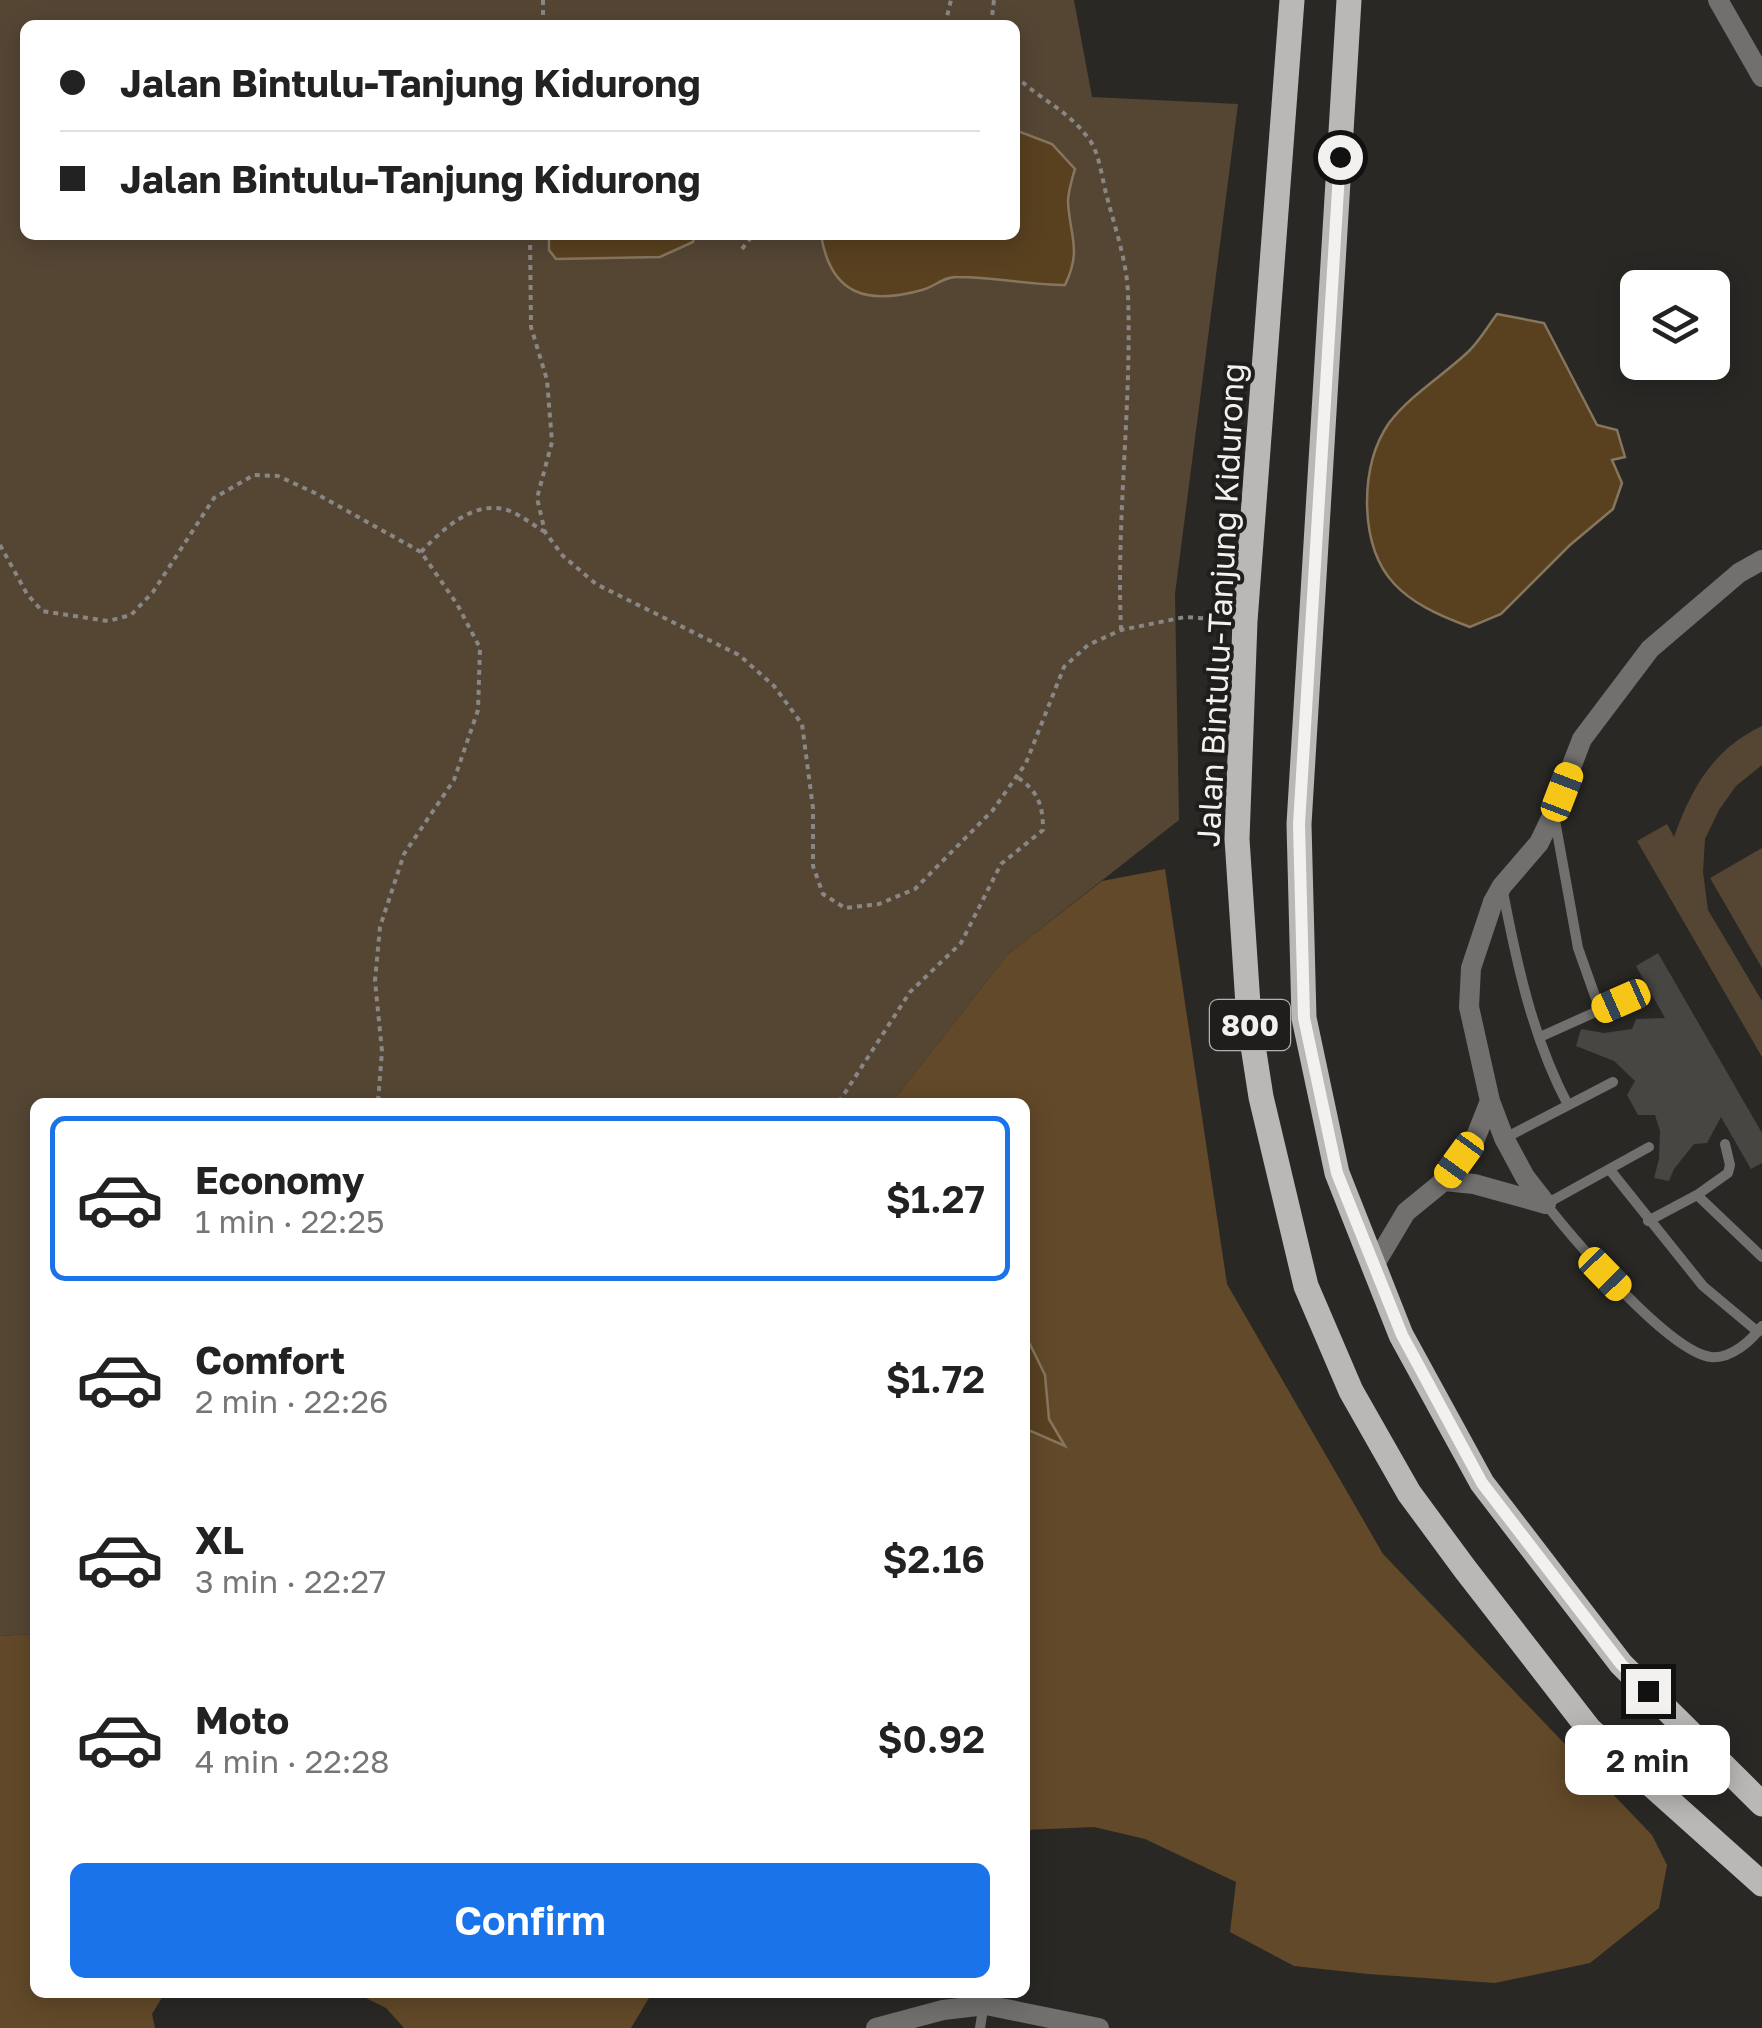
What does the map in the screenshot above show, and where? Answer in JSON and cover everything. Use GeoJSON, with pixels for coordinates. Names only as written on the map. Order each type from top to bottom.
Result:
{"type":"FeatureCollection","features":[{"type":"Feature","properties":{"kind":"main road","name":"Jalan Bintulu-Tanjung Kidurong"},"geometry":{"type":"LineString","coordinates":[[1292,0],[1245,621],[1237,839],[1249,1020],[1260,1097],[1306,1286],[1350,1391],[1409,1493],[1465,1570],[1588,1728],[1762,1884]]}},
{"type":"Feature","properties":{"kind":"main road","name":"800"},"geometry":{"type":"LineString","coordinates":[[1349,0],[1299,824],[1304,1018],[1337,1173],[1402,1335],[1482,1483],[1621,1664],[1762,1804]]}},
{"type":"Feature","properties":{"kind":"street"},"geometry":{"type":"LineString","coordinates":[[1718,0],[1762,77]]}},
{"type":"Feature","properties":{"kind":"street"},"geometry":{"type":"LineString","coordinates":[[1546,1204],[1525,1177],[1504,1138],[1490,1100],[1469,1007],[1470,968],[1493,902],[1538,843],[1554,814],[1582,739],[1650,649],[1739,573],[1762,560]]}},
{"type":"Feature","properties":{"kind":"street"},"geometry":{"type":"LineString","coordinates":[[1375,1264],[1406,1212],[1444,1181],[1475,1139],[1490,1100]]}},
{"type":"Feature","properties":{"kind":"street"},"geometry":{"type":"LineString","coordinates":[[1444,1181],[1474,1184],[1546,1204]]}},
{"type":"Feature","properties":{"kind":"street"},"geometry":{"type":"LineString","coordinates":[[876,2028],[944,2010],[986,2006],[1047,2024],[1099,2028]]}},
{"type":"Feature","properties":{"kind":"lane"},"geometry":{"type":"LineString","coordinates":[[1554,814],[1578,948],[1600,1010]]}},
{"type":"Feature","properties":{"kind":"lane"},"geometry":{"type":"LineString","coordinates":[[1502,886],[1519,972],[1568,1105]]}},
{"type":"Feature","properties":{"kind":"lane"},"geometry":{"type":"LineString","coordinates":[[1540,1037],[1642,991]]}},
{"type":"Feature","properties":{"kind":"lane"},"geometry":{"type":"LineString","coordinates":[[1504,1138],[1612,1082]]}},
{"type":"Feature","properties":{"kind":"lane"},"geometry":{"type":"LineString","coordinates":[[1648,1221],[1728,1173],[1725,1144]]}},
{"type":"Feature","properties":{"kind":"lane"},"geometry":{"type":"LineString","coordinates":[[1610,1170],[1704,1286],[1760,1329],[1738,1350],[1711,1357],[1686,1345],[1632,1300],[1578,1246],[1546,1204],[1649,1148]]}},
{"type":"Feature","properties":{"kind":"lane"},"geometry":{"type":"LineString","coordinates":[[1697,1194],[1762,1257]]}},
{"type":"Feature","properties":{"kind":"lane"},"geometry":{"type":"LineString","coordinates":[[980,2028],[982,2015]]}},
{"type":"Feature","properties":{"kind":"path"},"geometry":{"type":"LineString","coordinates":[[1020,80],[1032,92],[1064,110],[1092,143],[1121,252],[1128,292],[1127,438],[1119,573],[1121,630]]}},
{"type":"Feature","properties":{"kind":"path"},"geometry":{"type":"LineString","coordinates":[[530,240],[531,326],[547,380],[552,442],[538,498],[544,532]]}},
{"type":"Feature","properties":{"kind":"path"},"geometry":{"type":"LineString","coordinates":[[742,249],[749,240]]}},
{"type":"Feature","properties":{"kind":"path"},"geometry":{"type":"LineString","coordinates":[[0,545],[27,594],[42,611],[108,621],[131,614],[154,592],[214,498],[254,474],[278,476],[315,492],[421,552],[457,604],[480,648],[478,710],[454,780],[404,854],[380,927],[375,981],[382,1050],[378,1098]]}},
{"type":"Feature","properties":{"kind":"path"},"geometry":{"type":"LineString","coordinates":[[421,552],[446,525],[484,508],[508,510],[544,532],[563,556],[596,584],[739,655],[774,686],[802,724],[813,808],[813,866],[822,894],[845,908],[878,904],[915,889],[993,810],[1026,763],[1064,668],[1088,645],[1121,630],[1185,618],[1245,621]]}},
{"type":"Feature","properties":{"kind":"path"},"geometry":{"type":"LineString","coordinates":[[841,1098],[910,992],[961,943],[1000,864],[1043,830],[1043,806],[1030,786],[1016,777]]}},
{"type":"Feature","properties":{"kind":"shaded area"},"geometry":{"type":"Polygon","coordinates":[[[0,0],[1074,0],[1092,97],[1238,104],[1175,594],[1179,820],[1008,954],[895,1098],[30,1098],[30,1634],[0,1636],[0,0]]]}},
{"type":"Feature","properties":{"kind":"shaded area"},"geometry":{"type":"Polygon","coordinates":[[[1020,132],[1052,144],[1075,169],[1068,202],[1074,253],[1065,285],[953,277],[922,290],[869,295],[843,283],[826,255],[822,240],[1020,240],[1020,132]]]}},
{"type":"Feature","properties":{"kind":"shaded area"},"geometry":{"type":"Polygon","coordinates":[[[549,240],[694,240],[660,257],[556,259],[549,250],[549,240]]]}},
{"type":"Feature","properties":{"kind":"shaded area"},"geometry":{"type":"Polygon","coordinates":[[[1497,314],[1544,323],[1597,425],[1617,430],[1625,457],[1612,460],[1622,483],[1613,509],[1570,545],[1501,614],[1470,627],[1426,608],[1394,584],[1374,550],[1369,529],[1368,482],[1375,451],[1389,423],[1469,351],[1497,314]]]}},
{"type":"Feature","properties":{"kind":"shaded area"},"geometry":{"type":"Polygon","coordinates":[[[1762,726],[1762,765],[1736,786],[1719,810],[1705,839],[1703,872],[1708,910],[1762,1001],[1762,1057],[1637,841],[1667,824],[1674,837],[1706,772],[1730,746],[1762,726]]]}},
{"type":"Feature","properties":{"kind":"shaded area"},"geometry":{"type":"Polygon","coordinates":[[[1762,848],[1762,968],[1710,878],[1762,848]]]}},
{"type":"Feature","properties":{"kind":"shaded area"},"geometry":{"type":"Polygon","coordinates":[[[1165,869],[1227,1284],[1383,1554],[1652,1835],[1667,1865],[1659,1908],[1590,1963],[1495,1983],[1294,1966],[1230,1932],[1236,1882],[1145,1839],[1094,1827],[1030,1830],[1030,1098],[895,1098],[1008,954],[1102,881],[1165,869]]]}},
{"type":"Feature","properties":{"kind":"shaded area"},"geometry":{"type":"Polygon","coordinates":[[[1030,1344],[1045,1375],[1049,1419],[1065,1446],[1031,1431],[1030,1344]]]}},
{"type":"Feature","properties":{"kind":"shaded area"},"geometry":{"type":"Polygon","coordinates":[[[30,1634],[30,1998],[162,1998],[152,2014],[155,2028],[0,2028],[0,1636],[30,1634]]]}},
{"type":"Feature","properties":{"kind":"shaded area"},"geometry":{"type":"Polygon","coordinates":[[[366,1998],[649,1998],[631,2028],[404,2028],[386,2008],[366,1998]]]}},
{"type":"Feature","properties":{"kind":"building"},"geometry":{"type":"Polygon","coordinates":[[[1658,953],[1762,1133],[1762,1163],[1751,1169],[1721,1117],[1707,1143],[1694,1144],[1669,1181],[1654,1178],[1660,1131],[1655,1115],[1638,1115],[1627,1095],[1635,1081],[1614,1061],[1576,1046],[1581,1029],[1604,1033],[1632,1029],[1636,1019],[1665,1018],[1636,966],[1658,953]]]}},
{"type":"Feature","properties":{"kind":"route"},"geometry":{"type":"LineString","coordinates":[[1340,157],[1299,824],[1304,1018],[1337,1173],[1402,1335],[1482,1483],[1621,1664],[1648,1691]]}}]}
